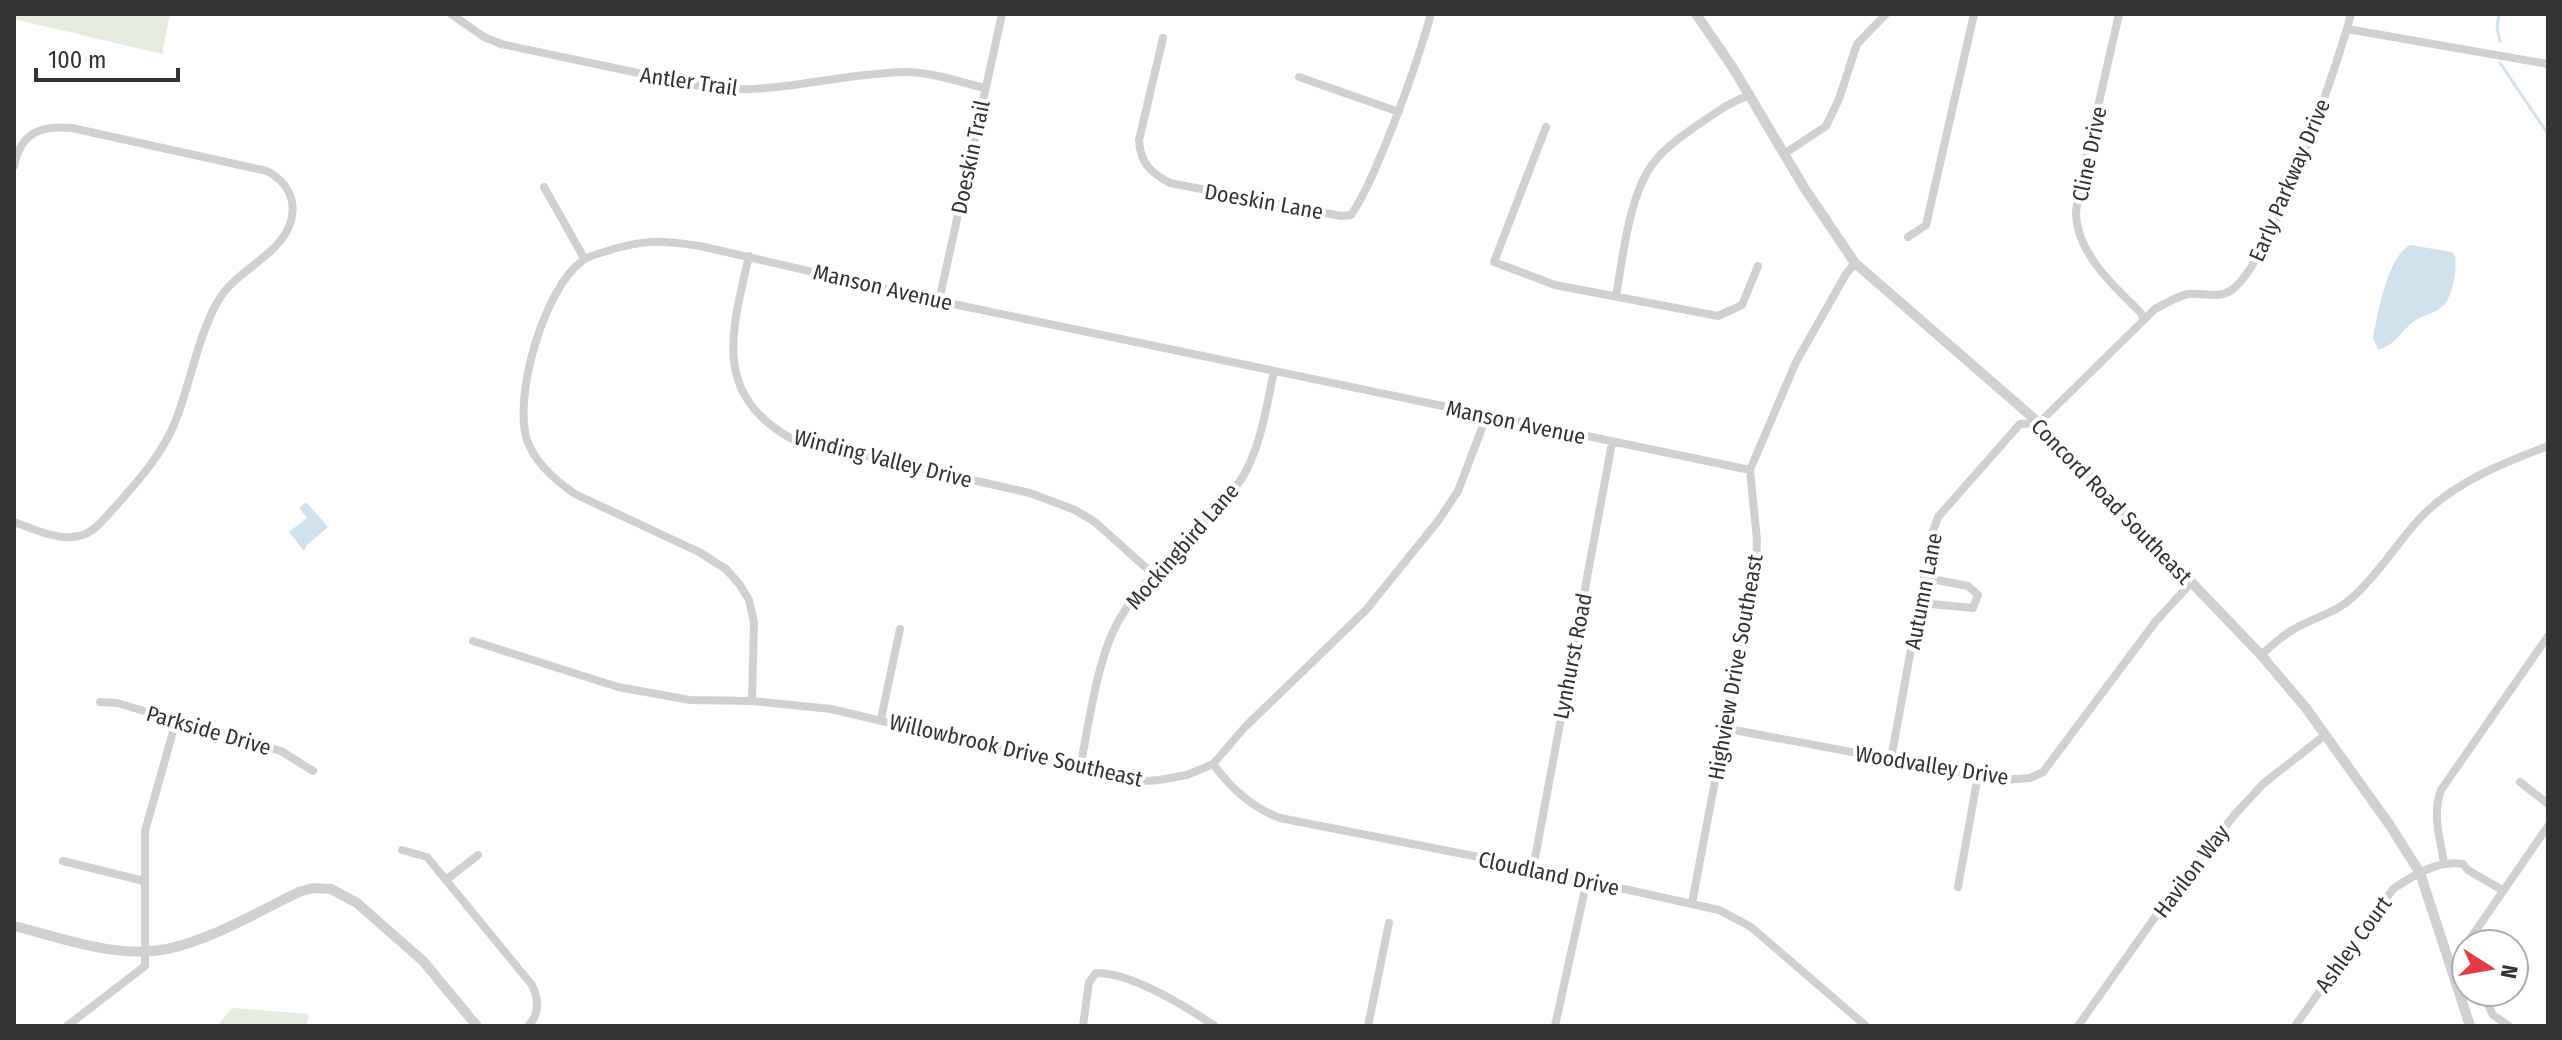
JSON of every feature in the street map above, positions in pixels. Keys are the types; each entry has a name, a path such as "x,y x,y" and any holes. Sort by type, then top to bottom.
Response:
{"street":[{"name":"Antler Trail","path":"451,14 484,37 501,44 709,88 763,89 910,72 985,88"},
{"name":"Doeskin Trail","path":"939,301 1002,14"},
{"name":"Doeskin Lane","path":"1163,38 1139,140 1140,156 1157,176 1170,183 1341,216 1351,215 1363,197 1399,112 1431,14"},
{"name":"Concord Road Southeast","path":"1696,14 1855,263 2039,423 2261,655 2325,735 2420,873 2470,1026"},
{"path":"1784,154 1826,126 1839,99 1857,44 1886,14"},
{"path":"1908,237 1926,225 1974,14"},
{"name":"Cline Drive","path":"2119,14 2076,215 2084,247 2144,320"},
{"name":"Early Parkway Drive","path":"2039,423 2155,309 2191,293 2218,295 2229,292 2253,268 2314,127 2351,14"},
{"path":"2347,29 2548,64"},
{"path":"1299,77 1399,112"},
{"path":"1616,296 1638,194 1654,162 1683,135 1734,101 1750,95"},
{"path":"14,166 25,140 38,130 52,126 72,128 267,171 279,177 293,204 292,218 283,239 236,279 220,297 208,319 175,424 138,482 94,529 82,536 68,538 14,522"},
{"path":"1546,127 1494,262 1555,285 1718,316 1742,305 1758,266"},
{"path":"544,187 584,258 558,287 539,331 522,417 528,443 548,472 565,487 699,552 733,577 749,600 754,622 752,701"},
{"name":"Manson Avenue","path":"584,258 633,242 662,240 1750,470"},
{"name":"Winding Valley Drive","path":"749,256 735,315 731,350 735,372 748,402 768,426 792,439 1030,493 1059,503 1095,522 1154,575"},
{"name":"Highview Drive Southeast","path":"1692,903 1756,564 1757,540 1750,470 1796,362 1855,263"},
{"name":"Mockingbird Lane","path":"1080,768 1096,690 1119,619 1154,575 1233,490 1245,472 1258,439 1274,371"},
{"name":"Willowbrook Drive Southeast","path":"473,641 618,687 690,700 752,701 831,709 881,719 950,739 1145,781 1187,775 1213,764 1245,727 1366,610 1438,521 1458,491 1487,415"},
{"name":"Autumn Lane","path":"1891,759 1932,534 1938,517 2020,424 2039,423"},
{"name":"Lynhurst Road","path":"1533,869 1612,443"},
{"path":"2261,655 2296,627 2336,610 2352,599 2424,514 2448,494 2473,477 2548,446"},
{"path":"1921,603 1973,608 1978,595 1968,586 1926,578"},
{"name":"Woodvalley Drive","path":"1723,728 2002,780 2030,778 2043,772 2156,621 2192,582"},
{"path":"881,719 900,629"},
{"path":"2502,890 2463,864 2444,863 2436,817 2437,803 2441,790 2548,636"},
{"name":"Parkside Drive","path":"100,702 117,703 281,751 313,771"},
{"path":"67,1026 145,966 145,831 176,721"},
{"name":"Havilon Way","path":"2078,1026 2184,876 2237,812 2263,784 2325,735"},
{"name":"Cloudland Drive","path":"1213,764 1227,783 1257,809 1280,818 1719,910 1751,927 1866,1026"},
{"path":"1958,887 1978,775"},
{"path":"2520,782 2548,804"},
{"path":"2477,928 2548,826"},
{"path":"402,850 427,857 532,985 537,1005 536,1015 528,1026"},
{"path":"446,880 478,855"},
{"path":"63,861 144,881"},
{"name":"Ashley Court","path":"2295,1026 2393,889 2444,863"},
{"path":"1555,1026 1587,880"},
{"path":"14,926 94,946 146,951 167,949 299,892 313,888 331,889 357,903 404,942 477,1026"},
{"path":"1368,1026 1389,923"},
{"path":"1083,1026 1089,982 1096,973 1113,972 1174,1000 1215,1026"},
{"path":"2490,1008 2493,1015 2509,1026"}],"shaded area":[{"path":"14,14 170,14 162,54 14,19"},
{"path":"232,1008 309,1014 306,1026 217,1026"}],"water":[{"path":"2410,245 2452,252 2455,256 2455,274 2452,288 2442,307 2416,320 2392,342 2378,349 2373,338 2385,287 2395,262"},
{"path":"306,502 328,527 304,551 289,532 307,518 299,508"}],"waterway":[{"path":"2499,14 2497,28 2500,41"},
{"path":"2500,63 2548,134"}]}
